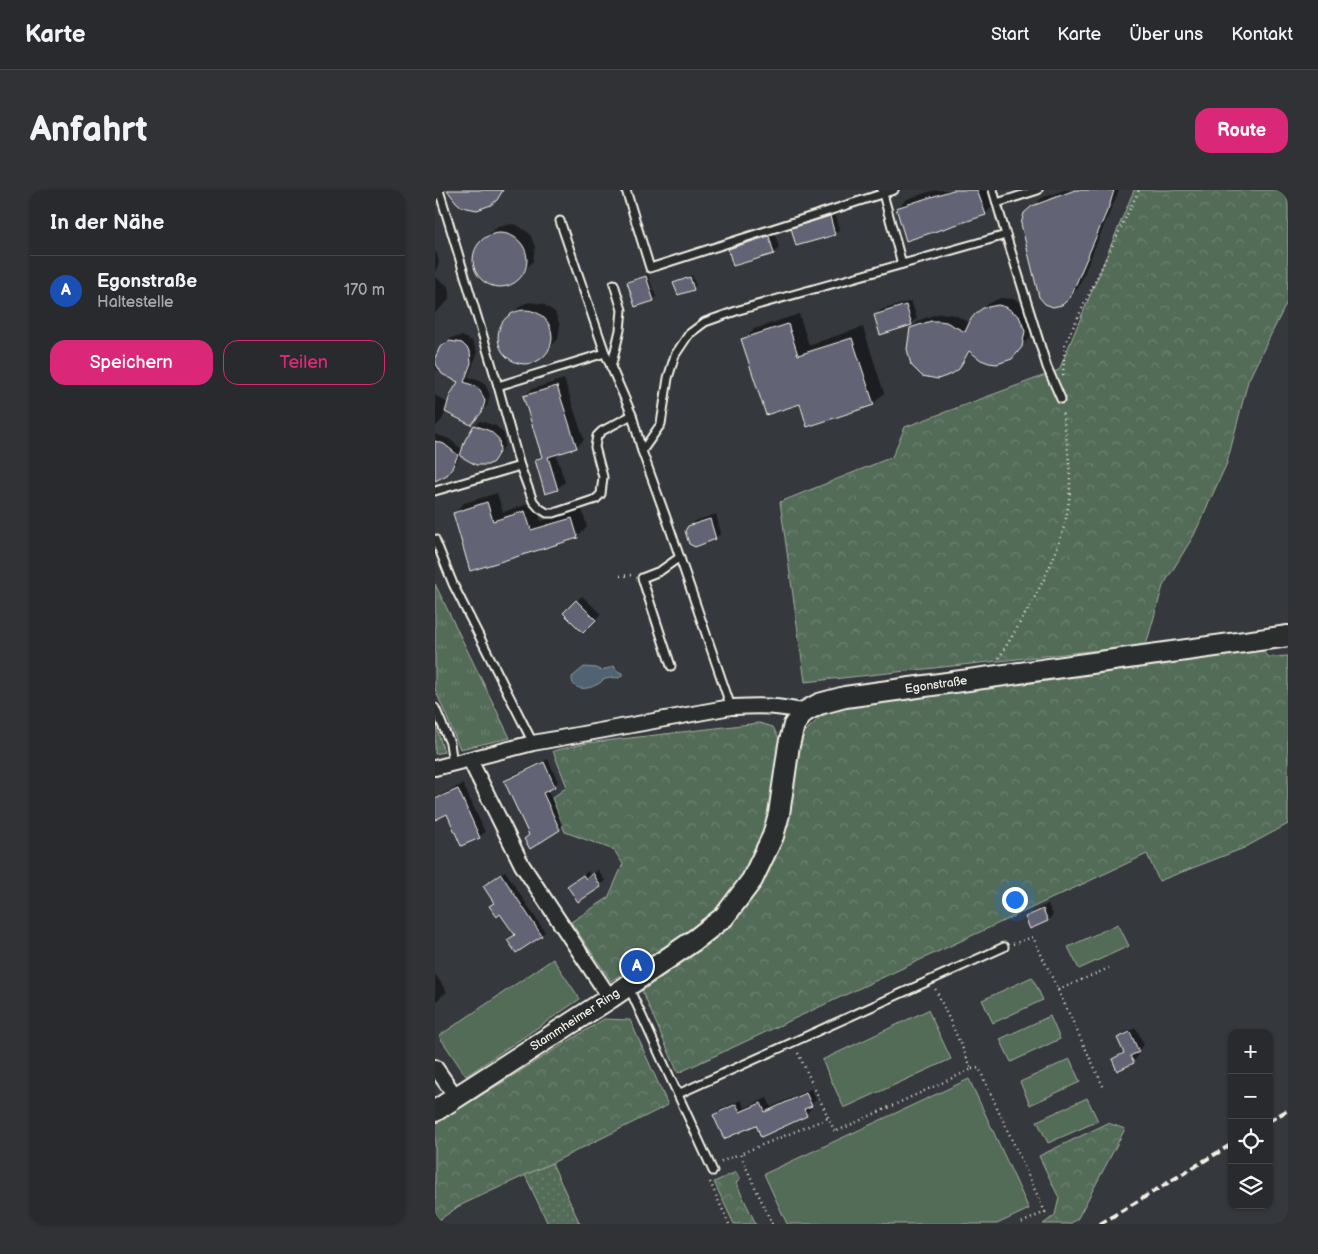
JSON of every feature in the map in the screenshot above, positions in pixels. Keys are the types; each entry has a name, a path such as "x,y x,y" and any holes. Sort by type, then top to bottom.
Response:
{"street":[{"name":"Egonstraße","path":"804,712 819,704 845,697 1288,636"},
{"path":"435,768 533,743 731,707 760,705 784,707 804,712"},
{"name":"Stammheimer Ring","path":"435,1111 628,986 696,940 724,917 752,880 773,836 779,814 794,725 804,712"},
{"path":"470,760 521,865 610,998"},
{"path":"435,1066 456,1097"}],"lane":[{"path":"439,190 520,466 533,501 539,508 547,513 596,500 601,494 603,487 603,477 595,447 597,436 602,430 631,415"},
{"path":"626,190 650,268 894,190"},
{"path":"993,190 1047,367 1061,399"},
{"path":"997,203 1038,190"},
{"path":"883,192 902,264"},
{"path":"560,221 605,353 631,415 642,452 731,707"},
{"path":"642,452 661,424 668,378 675,355 689,334 705,322 739,310 1006,235"},
{"path":"611,368 622,310 614,284"},
{"path":"498,386 605,353"},
{"path":"435,491 520,466"},
{"path":"435,539 453,584 533,743"},
{"path":"671,666 642,578 660,571 680,557"},
{"path":"435,708 450,743 453,764"},
{"path":"678,1094 1005,947"},
{"path":"628,986 712,1169"}],"path":[{"path":"995,676 997,663 1040,586 1056,552 1066,521 1070,488 1069,458 1061,399 1065,344 1139,190"},
{"path":"1005,947 1033,937 1104,1088"},
{"path":"1058,990 1109,968"},
{"path":"932,979 971,1069"},
{"path":"793,1042 835,1132 971,1069 979,1068 1045,1212 1019,1224"},
{"path":"729,1224 709,1180 712,1169 740,1154 828,1118"},
{"path":"740,1154 772,1224"}],"green space":[{"path":"1134,190 1288,190 1288,300 1248,381 1227,463 1194,535 1163,586 1146,645 805,682 780,502 892,457 905,427 1059,370"},
{"path":"435,584 510,738 460,749 435,689"},
{"path":"1259,647 1268,657 1288,656 1288,824 1244,848 1159,881 1147,854 678,1073 642,991 708,945 752,896 785,829 794,769 804,733 820,717 841,707"},
{"path":"435,723 444,752 435,754"},
{"path":"759,723 773,727 782,745 765,826 747,868 731,896 714,914 611,981 571,922 608,898 623,864 614,850 565,832 552,798 567,787 553,751 587,743"},
{"path":"1118,924 1129,946 1079,969 1068,947"},
{"path":"553,959 580,999 466,1076 439,1036"},
{"path":"1032,977 1043,1000 993,1023 982,1000"},
{"path":"928,1010 951,1059 844,1108 822,1060"},
{"path":"1050,1016 1060,1039 1011,1062 1000,1039"},
{"path":"604,1019 630,1020 668,1105 552,1163 459,1206 435,1223 435,1124"},
{"path":"1070,1059 1080,1082 1030,1105 1020,1082"},
{"path":"969,1079 1029,1209 997,1224 787,1224 764,1174"},
{"path":"1087,1098 1098,1121 1048,1143 1037,1121"},
{"path":"1108,1123 1125,1129 1078,1218 1070,1224 1043,1224 1055,1215 1059,1198 1039,1156"},
{"path":"552,1163 580,1224 548,1224 525,1175"},
{"path":"736,1172 740,1180 736,1183 756,1224 734,1224 714,1182"}],"water":[{"path":"614,666 617,671 622,673 622,676 619,678 603,680 592,687 584,688 577,687 572,682 572,677 584,667 597,668 601,671"}],"building":[{"path":"447,190 503,190 497,200 491,205 477,210 462,207"},
{"path":"953,190 977,190 986,215 906,241 896,208"},
{"path":"1075,190 1114,190 1110,204 1070,298 1062,305 1053,307 1045,304 1039,297 1021,224 1024,213 1032,206"},
{"path":"830,216 835,235 796,246 791,228"},
{"path":"495,233 505,233 515,237 523,245 527,260 523,275 515,283 505,287 495,287 485,283 477,275 473,265 473,255 477,245 485,237"},
{"path":"769,236 774,254 733,266 728,249"},
{"path":"646,276 654,301 635,307 627,282"},
{"path":"690,277 694,290 678,295 673,283"},
{"path":"906,305 912,325 880,335 874,315"},
{"path":"998,305 1006,307 1019,316 1025,331 1022,347 1012,359 997,364 989,363 981,360 969,351 959,369 952,374 938,379 922,376 911,365 907,349 910,328 931,321 939,321 946,322 965,332 976,313 983,308"},
{"path":"520,310 530,310 540,314 548,322 552,337 548,352 540,360 530,364 520,364 510,360 502,352 498,342 498,332 502,322 510,314"},
{"path":"788,324 798,355 852,338 874,405 807,427 800,404 766,415 741,339"},
{"path":"450,341 462,343 470,351 471,363 464,382 480,390 485,401 482,412 471,425 445,412 450,395 458,382 442,374 435,358 440,347"},
{"path":"557,386 577,448 548,457 558,490 545,494 535,460 542,457 523,396"},
{"path":"474,425 490,431 499,439 500,451 493,462 488,465 476,465 460,456 465,440"},
{"path":"435,441 444,444 458,455 447,475 435,481"},
{"path":"487,502 493,521 525,511 531,530 572,518 578,538 470,571 453,513"},
{"path":"710,519 716,539 695,547 689,544 685,531 688,526"},
{"path":"576,600 596,620 583,633 563,613"},
{"path":"544,762 555,787 543,793 560,830 530,849 524,839 529,835 504,781"},
{"path":"458,789 480,838 461,846 447,814 435,820 435,799"},
{"path":"593,873 601,887 578,902 567,886 583,875 586,879"},
{"path":"501,874 542,936 516,953 507,940 515,935 500,914 497,917 489,906 494,903 483,886"},
{"path":"1043,909 1048,921 1030,929 1025,917"},
{"path":"1130,1032 1139,1052 1130,1056 1134,1063 1117,1071 1112,1059 1124,1053 1117,1038"},
{"path":"806,1093 812,1106 804,1109 807,1116 761,1137 756,1125 724,1139 713,1115 736,1104 740,1112 761,1103 765,1112"}],"railway":[{"path":"1272,1119 1288,1110"},
{"path":"1100,1224 1228,1146"}],"place":[{"name":"Egonstraße","path":"637,966"}]}
